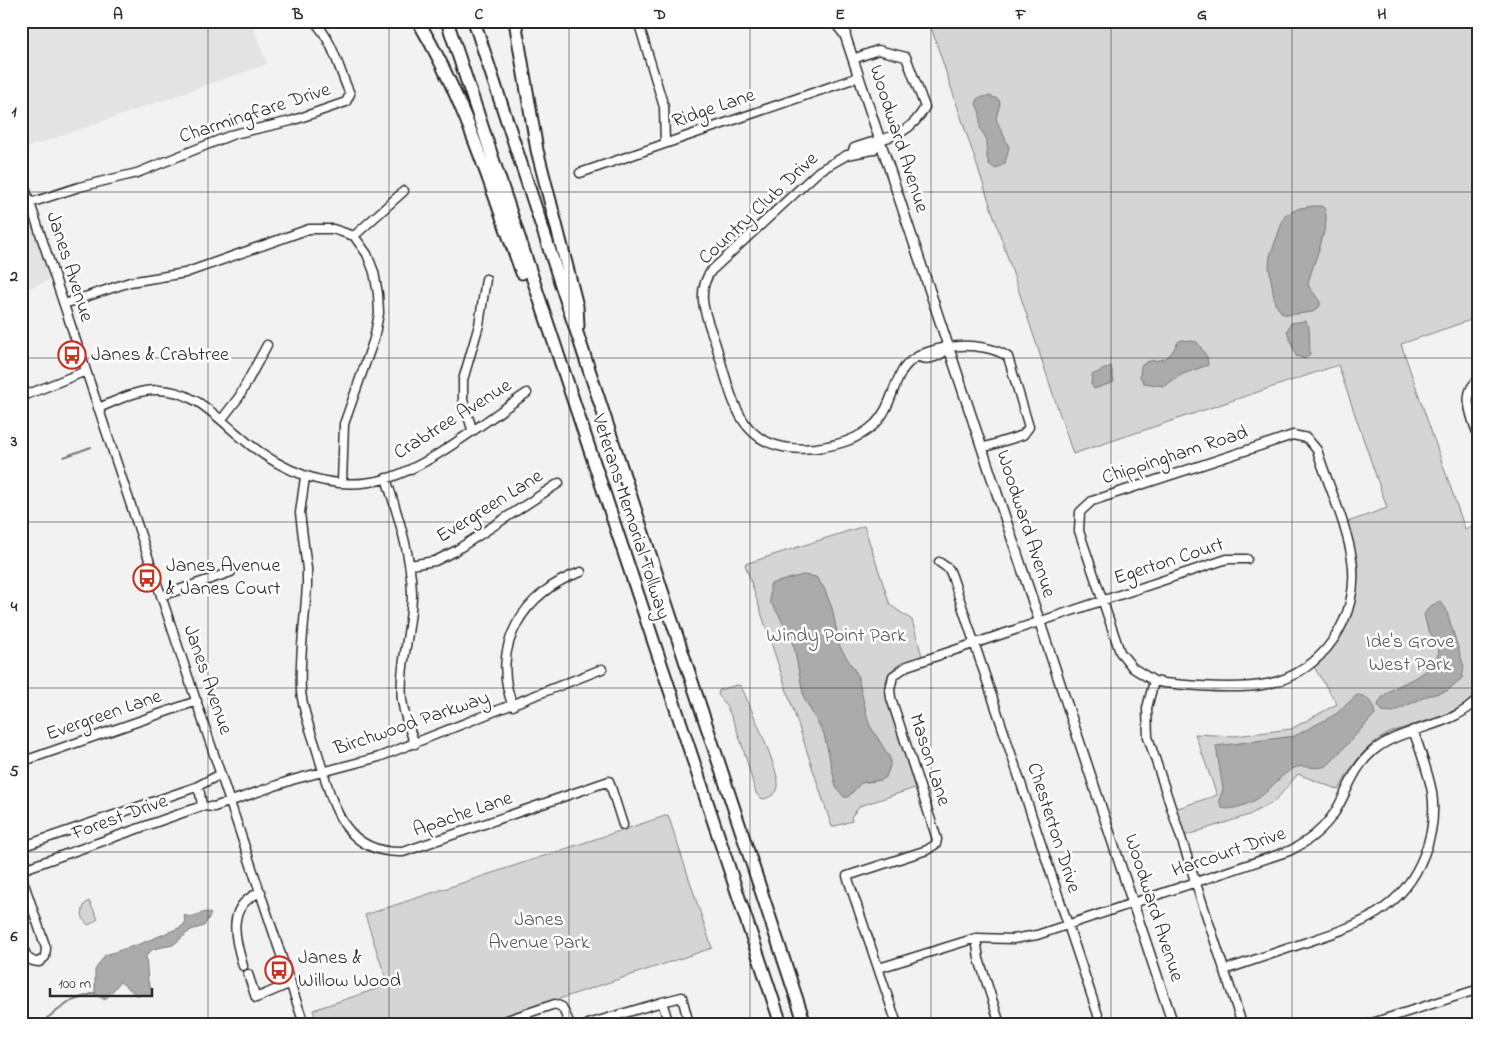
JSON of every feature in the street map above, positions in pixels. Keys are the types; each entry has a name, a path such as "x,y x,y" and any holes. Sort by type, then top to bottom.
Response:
{"highway":[{"path":"418,21 442,65 522,274 544,317"},
{"name":"Veterans Memorial Tollway","path":"446,21 781,1024"},
{"name":"Veterans Memorial Tollway","path":"474,21 578,341 805,1024"},
{"path":"515,21 537,150 577,306 578,341"}],"main road":[{"name":"Woodward Avenue","path":"834,21 845,35 1173,1024"},
{"name":"Woodward Avenue","path":"845,35 847,21"}],"street":[{"name":"Charmingfare Drive","path":"30,203 78,187 137,173 234,134 290,121 346,102 350,94 333,48 314,21"},
{"path":"638,21 664,107 665,143"},
{"name":"Country Club Drive","path":"853,59 878,50 906,57 925,107 920,117 899,136 854,148 852,153 820,171 711,271 702,289 704,309 742,419 761,440 779,447 798,450 840,444 868,430 876,423 889,405 905,367 919,357 924,359 941,355 949,348"},
{"name":"Ridge Lane","path":"580,173 859,77"},
{"name":"Janes Avenue","path":"21,176 304,1024"},
{"path":"354,236 404,191"},
{"path":"64,304 130,282 185,273 309,229 333,229 354,236 367,254 374,272 379,313 374,339 344,424 342,483"},
{"path":"472,429 463,400 463,380 479,325 486,279"},
{"path":"222,419 239,397 267,345"},
{"path":"949,348 971,346 1004,354 1008,357 1029,427 1023,435 982,448"},
{"path":"21,397 86,371"},
{"path":"1479,380 1470,390 1468,403 1479,438"},
{"name":"Crabtree Avenue","path":"98,408 130,395 164,390 192,398 222,419 266,458 304,477 342,483 364,483 386,478 420,465 526,393"},
{"name":"Chippingham Road","path":"1102,601 1078,525 1080,512 1092,501 1289,436 1306,438 1317,450 1352,558 1353,582 1351,599 1344,622 1336,636 1323,653 1307,667 1290,676 1266,684 1244,687 1154,681"},
{"path":"304,477 300,513 307,585 301,692 304,710 323,771"},
{"path":"386,478 410,565 411,617 402,690 404,711 415,744"},
{"name":"Evergreen Lane","path":"410,565 435,561 455,551 559,483"},
{"name":"Egerton Court","path":"890,687 893,676 903,668 1227,559 1247,559"},
{"name":"Chesterton Drive","path":"939,562 949,569 952,576 1102,1024"},
{"path":"161,596 231,572"},
{"path":"513,706 504,674 506,651 513,631 544,592 565,578 581,572"},
{"path":"1102,601 1123,658 1133,668 1154,681 1147,708 1148,737 1242,1024"},
{"name":"Birchwood Parkway","path":"230,801 323,771 379,757 513,706 602,669"},
{"name":"Mason Lane","path":"879,968 847,876 928,850 936,844 936,833 891,698 890,687"},
{"name":"Harcourt Drive","path":"879,968 976,938 1024,938 1289,852 1305,843 1324,827 1336,811 1352,775 1365,759 1390,739 1464,711 1479,698"},
{"name":"Evergreen Lane","path":"21,762 197,700"},
{"path":"1224,970 1365,922 1392,902 1410,883 1419,868 1427,847 1433,817 1429,779 1413,730"},
{"name":"Apache Lane","path":"323,771 333,806 346,827 361,842 388,852 411,850 609,781 623,825"},
{"path":"21,846 196,787 221,774"},
{"path":"196,787 202,806"},
{"name":"Forest Drive","path":"21,870 202,806 214,806 230,801"},
{"path":"21,815 25,826"},
{"path":"21,875 46,948 45,957 39,962 31,961 27,958 21,942"},
{"path":"243,966 236,938 238,911 244,900 261,892"},
{"path":"976,938 979,959 1000,1024"},
{"path":"879,968 897,1024"},
{"path":"248,974 256,998 291,984"},
{"path":"1369,1024 1479,989"},
{"path":"588,1024 682,997 689,1024"},
{"path":"662,1002 669,1024"},
{"path":"495,1024 555,1004 562,1007 570,1024"}],"shaded area":[{"path":"21,21 251,21 267,64 26,148 21,136"},
{"path":"989,96 998,99 1000,103 996,119 1009,147 1005,163 996,169 989,164 987,158 987,140 980,128 980,113 976,104 978,98"},
{"path":"21,195 52,279 21,291"},
{"path":"1322,206 1326,212 1324,231 1308,285 1320,302 1320,306 1313,312 1287,315 1282,313 1275,304 1269,267 1270,256 1285,215 1300,208"},
{"path":"1305,321 1309,326 1310,354 1305,359 1296,356 1287,331 1291,323"},
{"path":"1179,341 1197,342 1207,357 1208,365 1183,374 1164,386 1144,383 1140,377 1141,366 1145,363 1167,357"},
{"path":"1111,366 1114,382 1094,389 1091,384 1092,375"},
{"path":"803,575 816,577 824,588 832,608 840,647 857,674 869,724 890,758 890,766 886,777 882,780 861,783 848,797 844,797 836,787 824,734 804,698 794,647 779,615 770,602 770,584"},
{"path":"1440,601 1446,609 1464,667 1462,678 1447,691 1427,696 1393,712 1382,711 1378,705 1383,697 1391,690 1422,673 1437,658 1439,646 1428,630 1424,615 1429,607"},
{"path":"1357,695 1361,695 1369,701 1375,714 1329,764 1320,768 1297,767 1292,769 1250,803 1229,809 1222,808 1219,800 1223,789 1216,746 1295,736 1336,714"},
{"path":"206,912 211,914 204,926 191,930 173,945 153,949 146,956 148,981 152,991 150,995 137,995 120,982 105,1000 95,994 95,970 105,955 140,944 181,927 185,923 184,915 190,917"}],"green space":[{"name":"Ide's Grove West Park","path":"929,21 1479,21 1479,317 1401,344 1465,529 1479,524 1479,691 1461,707 1439,717 1383,736 1360,756 1339,790 1298,774 1275,801 1249,815 1184,836 1175,809 1217,795 1195,734 1235,736 1291,729 1337,704 1314,667 1330,651 1342,634 1350,618 1355,601 1355,564 1345,523 1387,508 1338,365 1073,454"},
{"name":"Windy Point Park","path":"864,526 890,605 912,620 922,656 897,666 889,675 884,688 915,788 860,806 851,817 852,821 832,827 745,564"},
{"path":"737,685 741,686 757,722 778,780 776,792 764,799 756,793 736,727 718,695 719,690"},
{"name":"Janes Avenue Park","path":"668,815 712,948 484,1024 317,1024 313,1010 388,985 365,915"},
{"path":"89,901 98,919 89,925 84,921 82,913 85,904"}],"waterway":[{"path":"64,457 91,447"},
{"path":"47,1018 71,1001 95,993"}],"place":[{"name":"Janes & Crabtree","path":"72,355"},
{"name":"Janes Avenue & Janes Court","path":"147,578"},
{"name":"Janes & Willow Wood","path":"279,970"}]}
